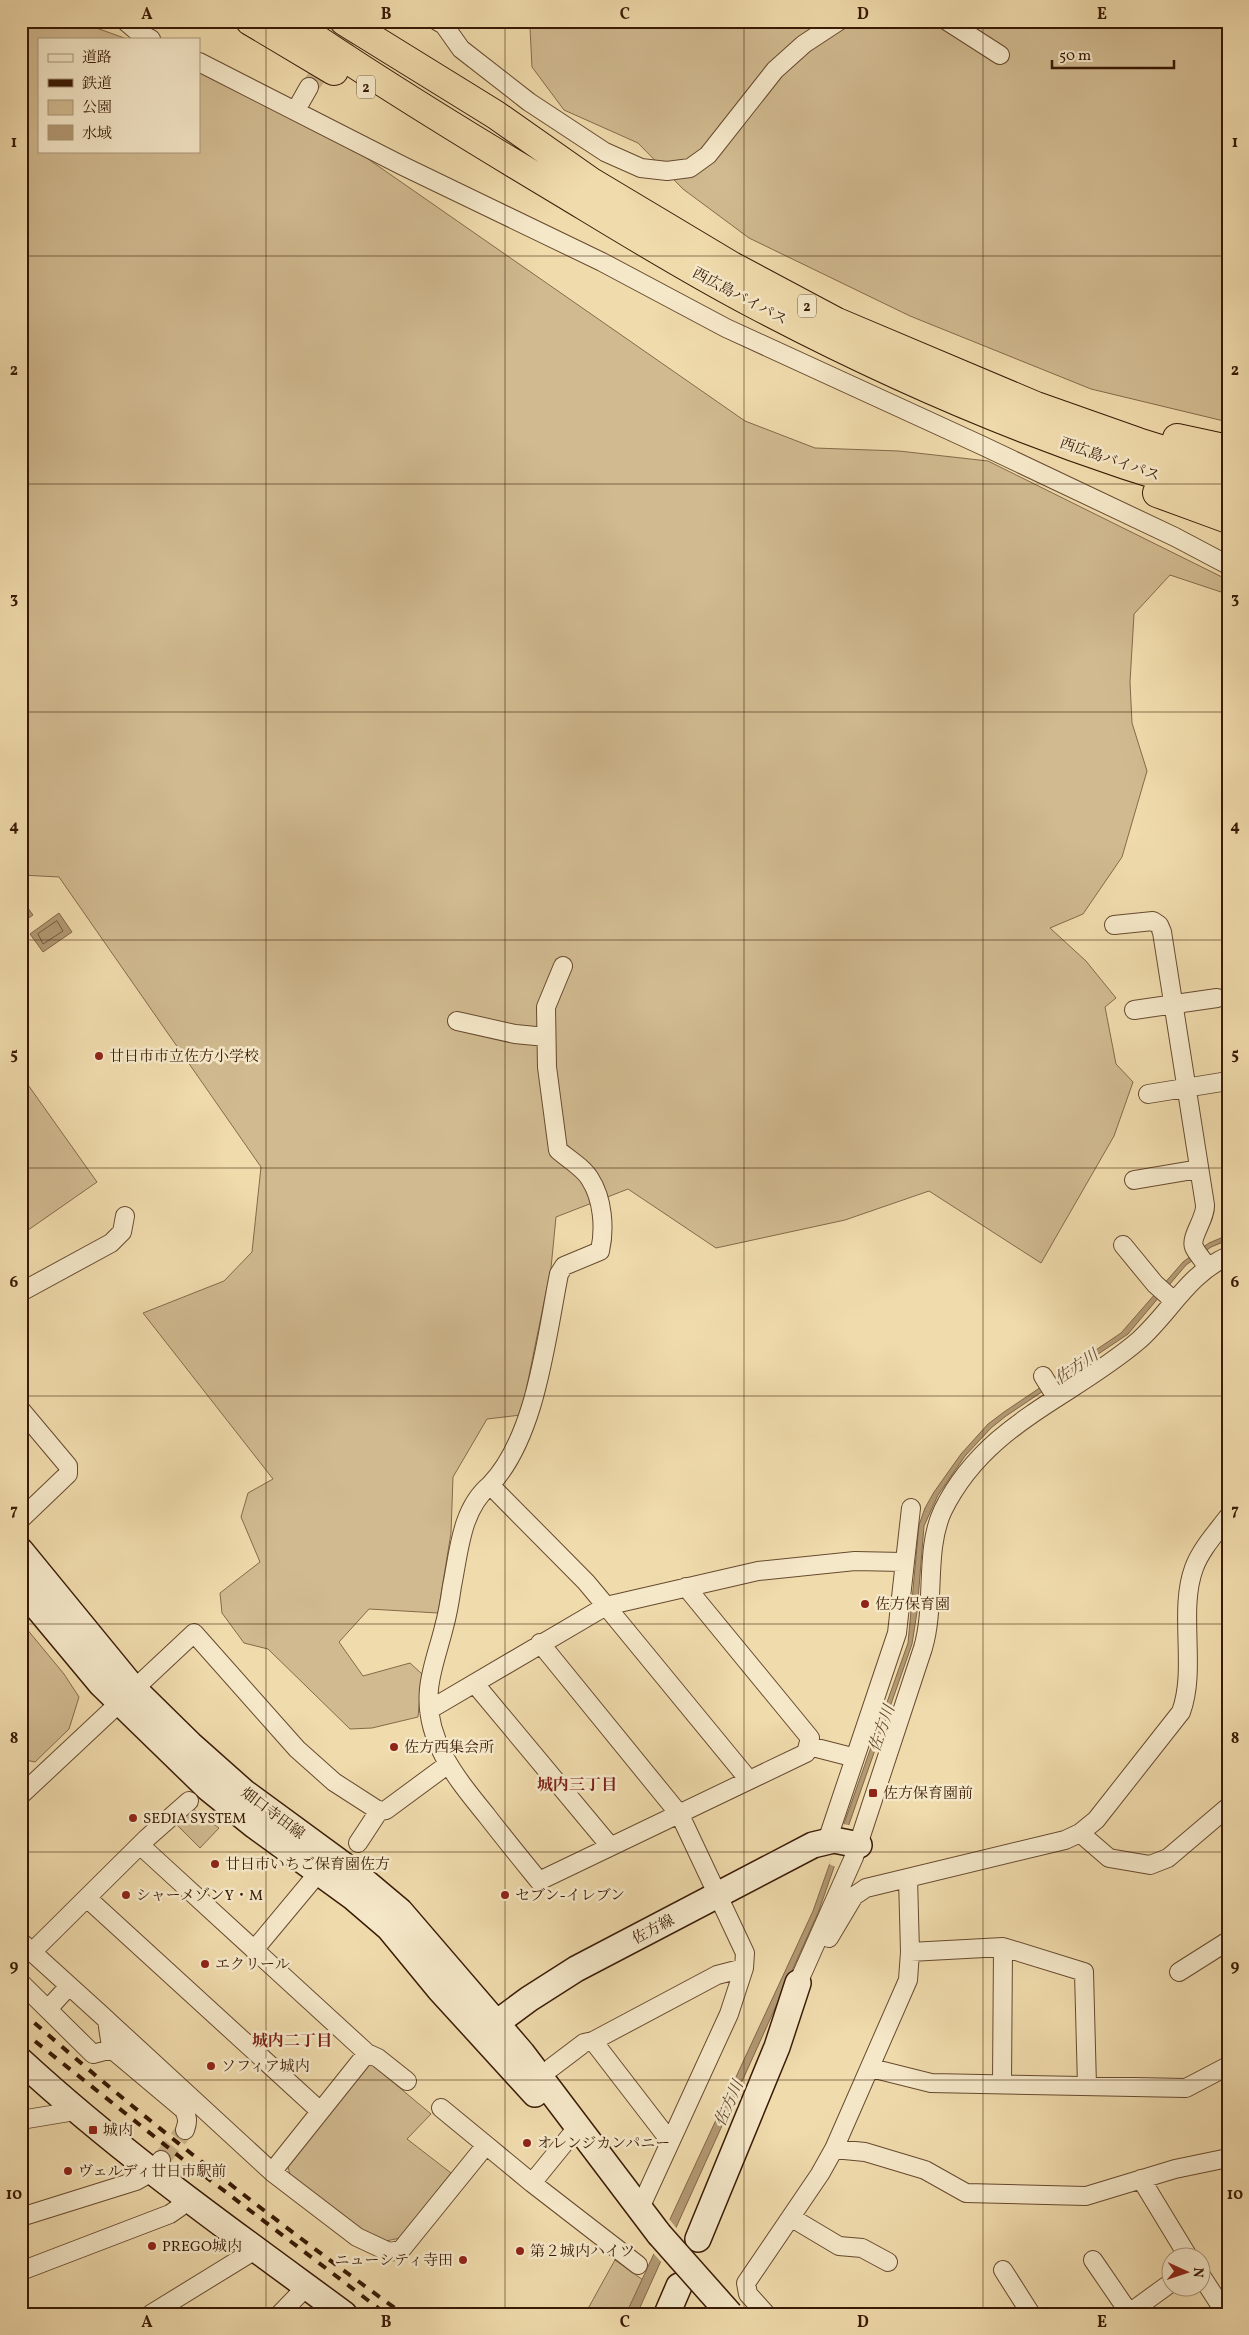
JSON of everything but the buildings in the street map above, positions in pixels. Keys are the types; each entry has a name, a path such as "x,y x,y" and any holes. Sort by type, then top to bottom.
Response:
{"highway":[{"name":"2","path":"250,21 316,62 485,146"},
{"name":"西広島バイパス","path":"290,21 400,94 702,276 847,351 983,413 1053,440 1124,465 1228,496"},
{"name":"西広島バイパス","path":"344,21 496,115 590,181 740,270 837,322 1036,406 1138,442 1228,470"},
{"name":"2","path":"365,21 496,115"},
{"name":"2","path":"847,351 930,397 1018,440 1228,519"},
{"name":"2","path":"1036,406 1098,418 1228,449"}],"street":[{"path":"124,21 149,38"},
{"path":"437,21 444,25 461,49 536,108 606,152 641,168 667,171 690,168 708,154 775,70 804,44 839,21"},
{"path":"946,21 1000,56"},
{"path":"200,62 403,166 602,262 726,328 981,445 1175,537 1228,565"},
{"path":"296,110 310,87"},
{"path":"773,2057 798,1983 897,1633 918,1586 939,1520 950,1498 980,1457 1049,1386 1135,1343 1167,1295 1193,1280 1202,1259 1194,1239 1205,1209 1174,1004 1159,925 1153,920 1146,920 1114,925"},
{"path":"563,966 546,1007 547,1067 558,1150 590,1178 600,1207 603,1237 600,1251 564,1266 559,1274 533,1397 522,1433 496,1478 490,1486 479,1494 468,1514 444,1627 430,1682 429,1710 433,1732 447,1765 539,1881 806,1753 810,1738 686,1587"},
{"path":"1134,1010 1217,998"},
{"path":"457,1021 514,1034 546,1037"},
{"path":"1148,1094 1228,1081"},
{"path":"1134,1180 1199,1169"},
{"path":"21,1292 111,1243 122,1232 125,1216"},
{"path":"1122,1252 1167,1295"},
{"path":"1202,1259 1228,1256"},
{"path":"21,1410 68,1466 68,1474 21,1519"},
{"path":"490,1486 586,1582 749,1780"},
{"path":"838,1843 926,1637 918,1586 903,1562 911,1508"},
{"path":"698,2239 773,2057 832,1931 854,1896 866,1888 1065,1840 1080,1834 1096,1820 1181,1712 1186,1691 1191,1581 1200,1556 1228,1517"},
{"path":"21,1551 126,1695 208,1788 249,1822 354,1898 389,1928 440,1990 488,2029 660,2234"},
{"path":"429,1710 475,1684 540,1643 606,1606 758,1571 855,1561 903,1562"},
{"name":"畑口寺田線","path":"21,1588 101,1684 126,1695 196,1750 237,1786 356,1874 400,1911 488,2029"},
{"path":"24,1787 194,1633 297,1749 334,1782 379,1811 386,1810 447,1765"},
{"path":"540,1643 680,1814 745,1953 744,1968 729,2014 640,2208"},
{"path":"475,1684 610,1846"},
{"path":"809,1746 848,1756"},
{"path":"189,1801 87,1898 27,1947 272,2172 357,2237 389,2252 401,2250 486,2146"},
{"path":"1080,1834 1109,1858 1150,1864 1168,1858 1228,1808"},
{"path":"358,1843 379,1811"},
{"name":"佐方線","path":"488,2029 576,1969 718,1895 838,1843"},
{"path":"141,1846 367,2053 378,2058 407,2081"},
{"path":"254,1950 319,1872"},
{"path":"766,2314 748,2294 746,2283 792,2218 834,2149 908,1980 910,1952 908,1878"},
{"path":"87,1898 320,2111"},
{"path":"1179,1972 1228,1941"},
{"path":"910,1952 1003,1947 1084,1972 1087,2086"},
{"path":"1002,2084 1003,1947"},
{"path":"551,2068 584,2042 593,2041 717,1975 744,1968"},
{"path":"21,1983 93,2054 112,2050"},
{"path":"48,2009 69,1986"},
{"path":"107,2020 112,2050 183,2109 187,2115 188,2123 184,2130"},
{"path":"488,2029 572,2135 730,2314"},
{"path":"593,2041 670,2141"},
{"path":"272,2172 367,2053"},
{"path":"21,2061 75,2111 157,2166 190,2200 255,2250 344,2314"},
{"path":"871,2068 931,2083 1186,2088 1228,2066"},
{"path":"441,2108 532,2183 638,2265"},
{"path":"21,2120 75,2111"},
{"path":"532,2183 572,2135"},
{"path":"834,2149 865,2152 925,2170 966,2193 1086,2196 1175,2168 1228,2158"},
{"path":"21,2217 136,2181 157,2166"},
{"path":"1141,2179 1183,2248"},
{"path":"21,2271 170,2214 190,2200"},
{"path":"792,2218 839,2246 862,2248 888,2262"},
{"path":"151,2314 255,2250"},
{"path":"1093,2260 1129,2313 1162,2289"},
{"path":"1003,2270 1031,2314"},
{"path":"280,2314 307,2286"},
{"path":"1212,2292 1226,2314"}],"green space":[{"path":"21,21 77,21 124,38 38,38 38,152 200,152 200,65 358,152 745,421 815,448 899,451 988,461 1228,580 1227,594 1170,575 1134,614 1130,682 1132,723 1147,771 1122,857 1083,914 1050,928 1086,961 1116,998 1105,1007 1116,1064 1133,1082 1114,1136 1041,1263 929,1191 845,1220 716,1248 628,1189 556,1217 551,1268 521,1415 487,1419 453,1477 451,1533 438,1613 369,1609 339,1642 363,1676 410,1663 422,1674 418,1717 372,1728 350,1729 268,1649 244,1643 222,1613 220,1593 260,1562 241,1517 248,1493 273,1479 143,1313 224,1281 252,1252 261,1167 59,877 21,875"},
{"path":"534,21 1228,21 1228,422 1091,389 910,316 749,238 683,189 638,143 564,110 532,67 530,28"},
{"path":"21,1075 97,1182 21,1235"},
{"path":"21,1622 64,1674 79,1697 69,1729 35,1762 21,1759"},
{"path":"189,1806 219,1828 200,1848 173,1821"},
{"path":"370,2063 431,2114 407,2139 451,2173 400,2238 386,2241 363,2230 291,2178 288,2167"},
{"path":"615,2260 643,2280 626,2314 585,2314"}],"water":[{"path":"21,899 33,915 21,923"},
{"path":"59,913 72,932 43,952 30,934"},
{"name":"佐方川","path":"1228,1235 1228,1240 1211,1247 1186,1265 1128,1334 991,1428 965,1456 938,1495 924,1526 917,1612 912,1644 818,1913 637,2314 626,2314 813,1911 908,1643 919,1525 925,1508 961,1454 988,1424 1121,1333 1183,1262 1209,1243"}],"pier":[{"path":"843,1824 853,1826 838,1868 829,1864"},
{"path":"669,2219 678,2230 663,2264 653,2253"}],"tunnel":[{"path":"309,87 361,21"},
{"path":"161,2160 185,2130"}],"railway":[{"path":"21,2011 208,2167 403,2314"},
{"path":"21,2030 185,2161 386,2314"}],"place":[{"name":"廿日市市立佐方小学校","path":"99,1056"},
{"name":"佐方保育園","path":"865,1604"},
{"name":"佐方西集会所","path":"394,1747"},
{"name":"佐方保育園前","path":"873,1793"},
{"name":"SEDIA SYSTEM","path":"133,1818"},
{"name":"廿日市いちご保育園佐方","path":"215,1864"},
{"name":"シャーメゾンY・M","path":"126,1895"},
{"name":"セブン-イレブン","path":"505,1895"},
{"name":"エクリール","path":"205,1964"},
{"name":"ソフィア城内","path":"211,2066"},
{"name":"城内","path":"93,2130"},
{"name":"オレンジカンパニー","path":"527,2143"},
{"name":"ヴェルディ廿日市駅前","path":"68,2171"},
{"name":"PREGO城内","path":"152,2246"},
{"name":"第２城内ハイツ","path":"520,2251"},
{"name":"ニューシティ寺田","path":"463,2260"}],"district":[{"name":"城内三丁目","path":"577,1784"},
{"name":"城内二丁目","path":"292,2040"}]}
